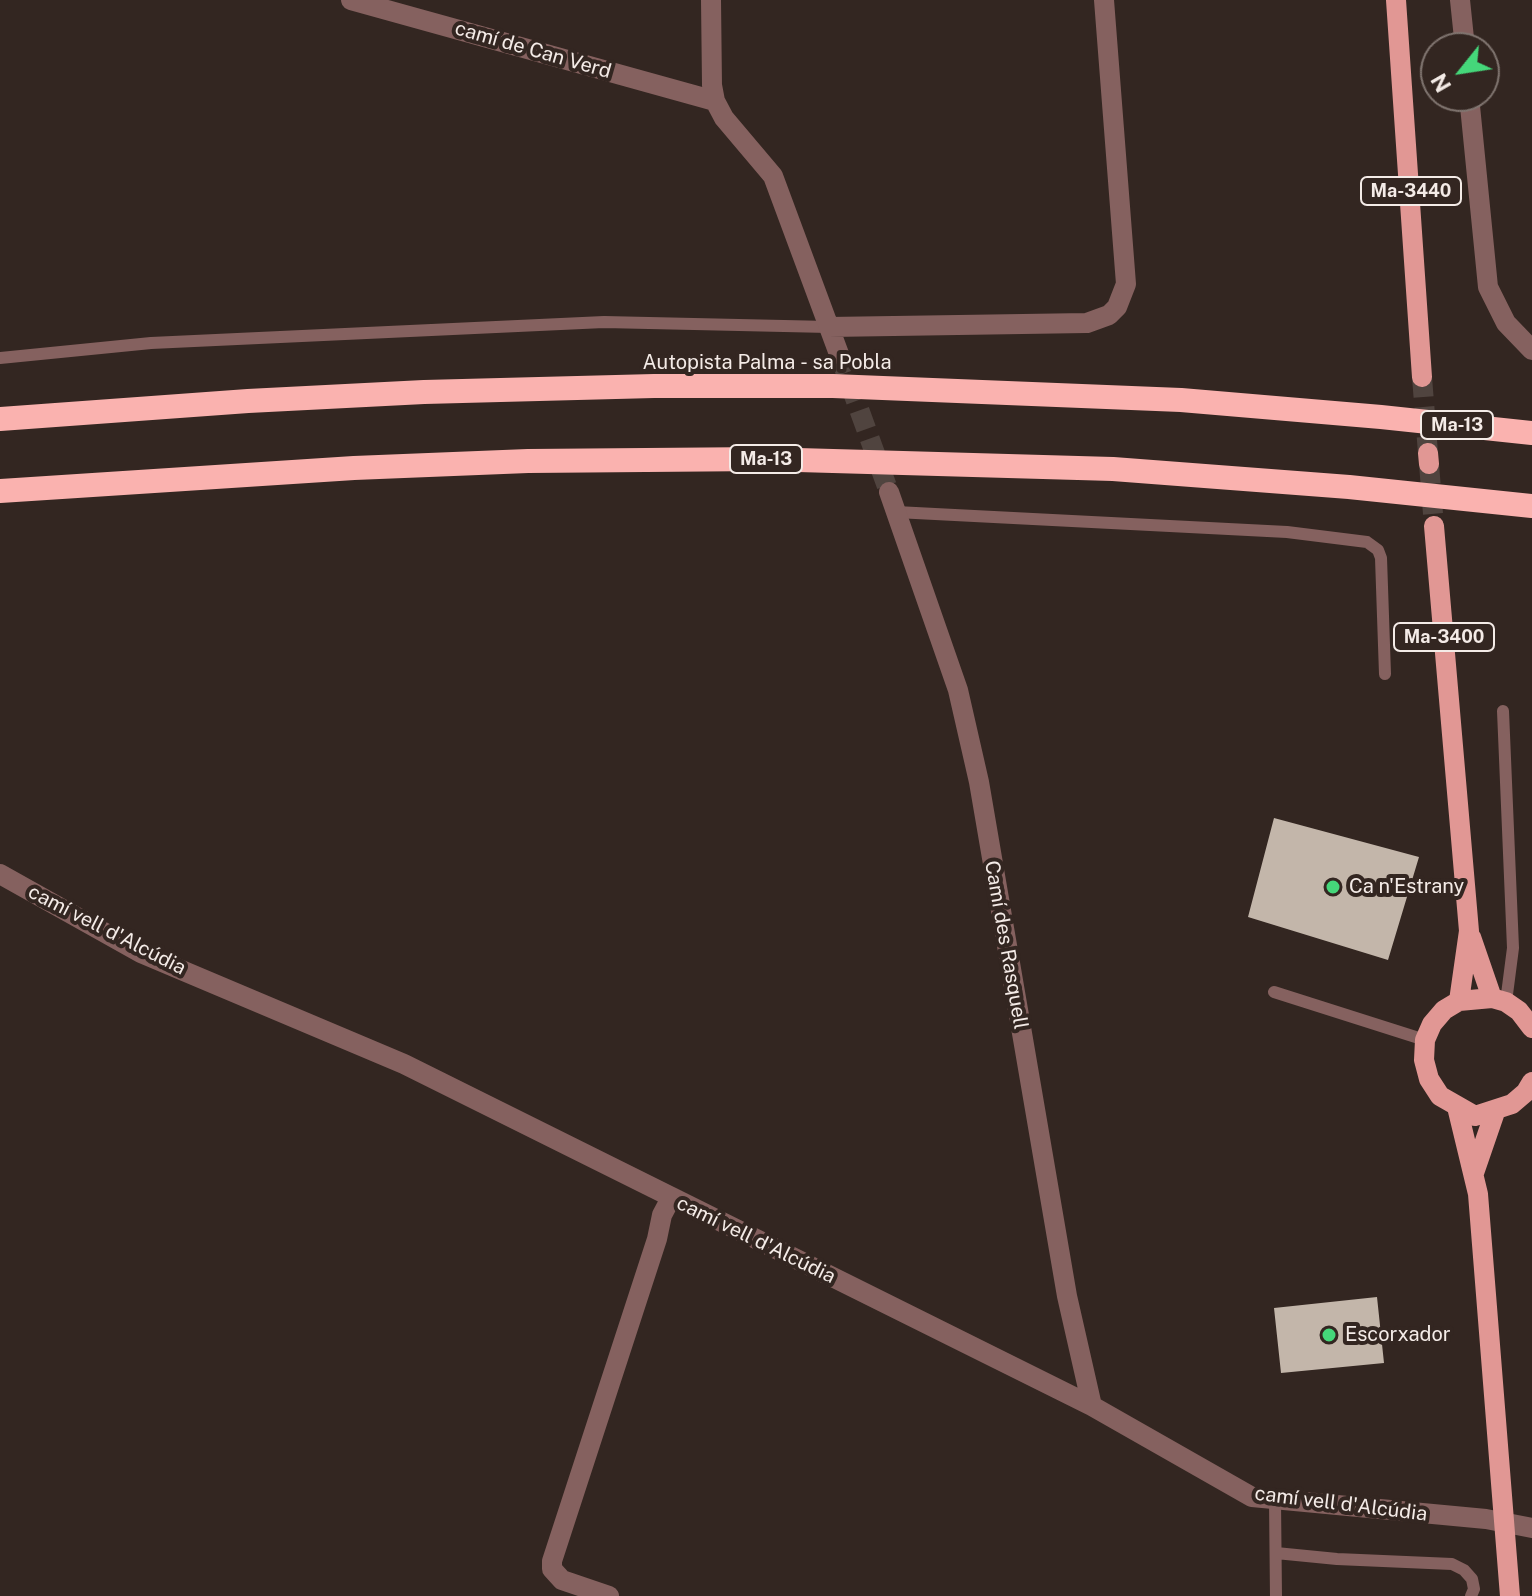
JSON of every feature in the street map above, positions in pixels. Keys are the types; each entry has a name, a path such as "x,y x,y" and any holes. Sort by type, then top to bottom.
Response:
{"highway":[{"name":"Autopista Palma - sa Pobla","path":"0,419 438,391 818,386 1181,400 1532,433"},
{"name":"Ma-13","path":"0,491 354,468 528,461 763,459 1113,469 1334,486 1532,506"}],"main road":[{"name":"Ma-3440","path":"1396,0 1422,377"},
{"name":"Ma-3400","path":"1434,526 1469,931 1459,1001"},
{"name":"Ma-3400","path":"1469,931 1499,1000"},
{"path":"1531,1024 1519,1011 1499,1000 1459,1001 1438,1017 1425,1040 1424,1060 1429,1079 1440,1096 1475,1116 1512,1104 1532,1082"},
{"path":"1457,1107 1478,1194 1510,1596"},
{"path":"1474,1173 1495,1112"}],"street":[{"name":"camí de Can Verd","path":"351,0 715,101"},
{"path":"711,0 715,101 724,118 773,176 839,354"},
{"path":"829,327 1087,323 1109,315 1117,307 1126,284 1104,0"},
{"path":"1460,0 1463,32"},
{"path":"1471,112 1488,287 1506,323 1532,350"},
{"name":"Camí des Rasquell","path":"889,492 958,690 979,782 1056,1234 1092,1406"},
{"name":"camí vell d'Alcúdia","path":"0,874 141,953 404,1064 1092,1406 1252,1497 1505,1522 1532,1528"},
{"path":"609,1596 562,1580 552,1569 552,1561 657,1239 662,1215 671,1198"}],"lane":[{"path":"0,358 151,343 604,322 829,327"},
{"path":"896,512 1287,532 1367,542 1373,544 1381,558 1385,674"},
{"path":"1499,1000 1513,948 1503,711"},
{"path":"1274,992 1425,1040"},
{"path":"1275,1501 1276,1596"},
{"path":"1276,1553 1452,1564 1472,1579 1474,1589 1471,1596"}],"building":[{"name":"Ca n'Estrany","path":"1274,818 1419,857 1388,960 1248,917"},
{"name":"Escorxador","path":"1377,1297 1384,1363 1281,1373 1274,1308"}],"tunnel":[{"path":"839,354 889,492"},
{"path":"1422,377 1428,453"},
{"path":"1429,464 1434,526"}],"place":[{"name":"Ca n'Estrany","path":"1333,887"},
{"name":"Escorxador","path":"1329,1335"}]}
